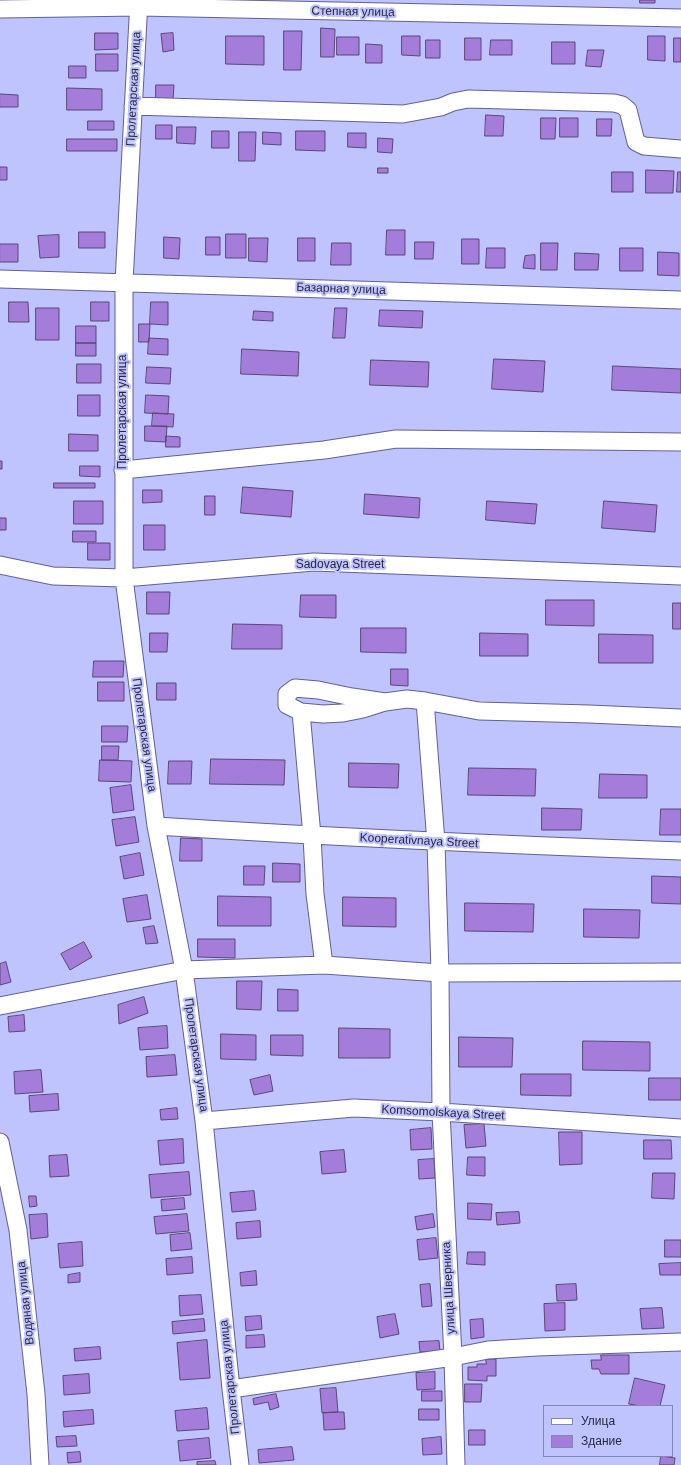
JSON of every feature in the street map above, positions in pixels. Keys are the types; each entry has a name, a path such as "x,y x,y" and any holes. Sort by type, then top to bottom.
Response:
{"street":[{"name":"Степная улица","path":"0,9 139,4 681,18"},
{"name":"Пролетарская улица","path":"139,4 124,282 124,578 156,826 184,970 204,1121 240,1465"},
{"path":"133,106 403,114 416,113 468,99 614,103 622,105 628,110 636,142 644,146 681,149"},
{"name":"Базарная улица","path":"0,279 681,300"},
{"path":"123,470 324,450 396,440 681,442"},
{"name":"Sadovaya Street","path":"0,565 53,576 124,578 314,562 681,576"},
{"path":"385,702 343,713 323,714 301,712 287,705 287,694 295,688 318,690 352,698 385,702 407,700 424,701 479,711 681,718"},
{"name":"улица Шверника","path":"424,701 436,842 440,972 441,1112 453,1358 456,1465"},
{"path":"301,712 312,836 315,894 324,965"},
{"name":"Kooperativnaya Street","path":"156,826 436,842 681,851"},
{"path":"0,1006 184,970 324,965 440,972 681,972"},
{"name":"Komsomolskaya Street","path":"204,1121 354,1108 441,1112 681,1128"},
{"name":"Водяная улица","path":"0,1142 18,1230 36,1394 40,1465"},
{"path":"231,1389 453,1358 488,1350 681,1342"}],"building":[{"path":"640,0 655,0 655,3 640,3"},
{"path":"321,28 335,29 334,57 321,57"},
{"path":"284,31 302,31 301,70 284,70"},
{"path":"95,33 118,33 118,49 95,50"},
{"path":"173,33 174,50 163,52 161,34"},
{"path":"226,36 264,36 264,65 226,64"},
{"path":"402,36 420,36 420,56 402,55"},
{"path":"648,36 665,36 665,61 648,60"},
{"path":"337,37 359,37 359,55 337,55"},
{"path":"465,38 481,38 481,60 465,60"},
{"path":"674,38 681,38 681,62 674,62"},
{"path":"426,40 440,40 440,58 426,58"},
{"path":"491,40 512,40 512,55 490,55"},
{"path":"552,42 575,42 575,64 552,64"},
{"path":"366,44 382,45 382,63 366,63"},
{"path":"588,50 604,50 601,67 586,66"},
{"path":"96,54 118,54 118,71 96,71"},
{"path":"69,66 86,66 86,78 69,78"},
{"path":"156,85 174,85 173,100 156,99"},
{"path":"67,88 102,89 102,110 67,110"},
{"path":"0,94 18,95 18,107 0,107"},
{"path":"486,115 504,116 503,136 485,136"},
{"path":"541,118 556,118 555,139 541,139"},
{"path":"560,118 578,118 578,137 560,137"},
{"path":"597,119 612,119 611,136 597,136"},
{"path":"88,121 114,121 114,130 88,130"},
{"path":"156,125 172,125 172,139 156,139"},
{"path":"177,127 196,127 195,144 177,143"},
{"path":"212,131 229,131 229,148 212,148"},
{"path":"296,131 325,131 325,151 296,150"},
{"path":"239,132 256,132 255,161 239,161"},
{"path":"263,132 281,133 281,145 263,144"},
{"path":"348,133 366,133 366,148 348,147"},
{"path":"378,138 393,139 392,153 378,152"},
{"path":"67,139 117,139 117,151 67,151"},
{"path":"0,167 7,167 7,180 0,180"},
{"path":"378,168 388,168 388,173 378,173"},
{"path":"646,170 674,171 673,193 646,193"},
{"path":"612,172 633,172 633,192 612,192"},
{"path":"678,172 681,172 681,192 677,192"},
{"path":"387,230 405,230 405,255 386,255"},
{"path":"79,232 105,232 105,248 79,248"},
{"path":"226,234 246,234 246,258 226,258"},
{"path":"59,235 59,257 40,258 38,236"},
{"path":"164,237 180,238 179,259 164,258"},
{"path":"206,237 220,237 220,255 206,255"},
{"path":"249,238 268,238 267,262 249,261"},
{"path":"298,238 315,238 315,261 298,261"},
{"path":"462,239 479,239 479,264 462,264"},
{"path":"415,242 434,242 433,259 415,259"},
{"path":"332,243 351,243 351,265 331,265"},
{"path":"541,243 558,243 557,270 541,270"},
{"path":"0,244 18,244 18,262 0,262"},
{"path":"487,248 505,248 505,268 486,268"},
{"path":"620,248 643,248 643,271 620,271"},
{"path":"658,252 679,253 679,276 658,275"},
{"path":"575,253 599,254 598,270 575,270"},
{"path":"535,255 535,269 523,268 525,256"},
{"path":"9,302 28,302 29,322 9,322"},
{"path":"91,302 109,302 109,321 91,321"},
{"path":"151,302 168,302 168,325 150,324"},
{"path":"36,308 59,308 59,340 36,340"},
{"path":"335,308 347,308 345,338 333,338"},
{"path":"380,310 423,311 422,328 379,326"},
{"path":"254,311 273,312 273,321 253,320"},
{"path":"139,324 150,324 149,342 139,342"},
{"path":"76,326 96,326 96,343 76,343"},
{"path":"149,338 168,339 168,355 148,354"},
{"path":"76,343 96,343 96,356 76,356"},
{"path":"242,349 299,352 298,376 241,374"},
{"path":"494,359 545,361 543,392 492,389"},
{"path":"371,360 429,362 428,387 370,385"},
{"path":"77,364 101,364 101,383 77,383"},
{"path":"613,366 681,369 681,393 612,390"},
{"path":"147,367 171,368 170,384 146,383"},
{"path":"78,395 100,395 100,416 78,416"},
{"path":"146,395 169,396 168,414 145,413"},
{"path":"153,413 174,414 173,427 152,426"},
{"path":"145,426 167,426 166,442 145,441"},
{"path":"69,434 98,435 98,451 69,451"},
{"path":"166,436 180,437 180,447 166,447"},
{"path":"0,461 2,461 2,469 0,469"},
{"path":"80,466 100,466 100,477 80,476"},
{"path":"54,483 95,483 95,488 54,488"},
{"path":"243,487 293,491 291,517 241,513"},
{"path":"143,490 162,490 162,502 143,503"},
{"path":"365,494 420,498 419,518 364,514"},
{"path":"205,496 215,496 215,515 205,515"},
{"path":"74,501 103,501 103,524 74,524"},
{"path":"487,501 537,504 535,524 486,520"},
{"path":"604,501 657,505 655,532 602,528"},
{"path":"0,518 6,518 6,530 0,530"},
{"path":"144,525 165,525 165,550 144,550"},
{"path":"73,531 96,531 96,542 73,542"},
{"path":"88,543 110,543 110,560 88,560"},
{"path":"147,592 170,592 169,614 147,614"},
{"path":"301,595 336,595 336,618 300,617"},
{"path":"546,600 594,600 594,626 546,625"},
{"path":"673,603 681,603 681,629 673,629"},
{"path":"233,624 282,625 282,649 232,649"},
{"path":"361,628 406,628 406,653 361,652"},
{"path":"150,633 168,633 167,652 150,652"},
{"path":"480,633 528,634 528,656 480,656"},
{"path":"599,634 653,635 653,663 599,663"},
{"path":"94,661 124,661 123,677 93,677"},
{"path":"391,669 408,669 408,686 391,685"},
{"path":"98,682 124,682 124,701 98,701"},
{"path":"157,683 176,683 176,700 157,700"},
{"path":"102,726 128,726 127,742 102,742"},
{"path":"102,746 119,746 118,760 102,760"},
{"path":"211,759 285,760 284,785 210,784"},
{"path":"100,760 132,761 131,782 99,781"},
{"path":"169,761 192,761 191,784 168,784"},
{"path":"349,763 399,764 398,788 349,787"},
{"path":"469,768 536,769 535,796 468,795"},
{"path":"600,774 647,775 647,798 599,798"},
{"path":"131,785 134,810 113,813 110,788"},
{"path":"542,808 582,809 581,830 542,830"},
{"path":"661,809 681,809 681,835 660,835"},
{"path":"135,817 139,842 116,846 112,820"},
{"path":"181,838 202,839 202,861 180,861"},
{"path":"140,853 144,875 124,879 120,857"},
{"path":"273,863 300,864 300,882 273,882"},
{"path":"244,866 265,866 264,885 244,885"},
{"path":"652,876 681,877 681,904 652,903"},
{"path":"147,895 151,919 127,922 123,899"},
{"path":"218,896 271,897 271,926 218,926"},
{"path":"343,897 396,898 396,927 343,926"},
{"path":"465,903 534,904 533,932 465,931"},
{"path":"584,909 640,910 639,938 584,937"},
{"path":"154,926 158,943 146,944 143,928"},
{"path":"198,939 235,939 235,958 198,957"},
{"path":"84,942 92,957 70,970 61,954"},
{"path":"6,962 11,982 0,985 0,964"},
{"path":"237,981 262,981 261,1010 237,1009"},
{"path":"278,989 298,990 298,1011 278,1011"},
{"path":"144,997 148,1013 119,1024 118,1005"},
{"path":"24,1015 25,1031 9,1032 8,1017"},
{"path":"167,1026 168,1048 140,1050 138,1028"},
{"path":"339,1028 390,1029 390,1058 339,1058"},
{"path":"221,1034 256,1035 256,1060 221,1059"},
{"path":"271,1035 303,1035 303,1056 271,1055"},
{"path":"459,1037 513,1038 512,1067 459,1067"},
{"path":"583,1041 650,1042 650,1071 583,1070"},
{"path":"175,1055 177,1075 147,1077 146,1057"},
{"path":"41,1070 43,1092 15,1094 14,1072"},
{"path":"521,1074 571,1074 571,1096 521,1095"},
{"path":"270,1075 273,1091 254,1095 250,1080"},
{"path":"649,1078 681,1078 681,1100 649,1100"},
{"path":"58,1094 59,1110 30,1112 29,1096"},
{"path":"177,1108 178,1119 161,1120 160,1110"},
{"path":"484,1124 486,1146 466,1148 464,1125"},
{"path":"431,1128 432,1149 411,1150 410,1130"},
{"path":"559,1132 582,1132 582,1164 560,1165"},
{"path":"183,1139 184,1163 160,1165 158,1141"},
{"path":"644,1140 671,1140 672,1159 644,1159"},
{"path":"344,1150 346,1172 322,1174 320,1152"},
{"path":"67,1155 69,1176 50,1177 49,1156"},
{"path":"468,1157 485,1157 485,1176 467,1175"},
{"path":"434,1159 435,1178 419,1179 418,1160"},
{"path":"189,1172 191,1195 151,1198 149,1175"},
{"path":"653,1173 675,1173 674,1199 652,1198"},
{"path":"254,1191 256,1210 232,1212 230,1193"},
{"path":"29,1196 36,1196 37,1206 30,1207"},
{"path":"184,1198 185,1209 162,1211 161,1200"},
{"path":"468,1203 492,1204 491,1220 468,1219"},
{"path":"519,1212 520,1223 497,1225 496,1213"},
{"path":"47,1214 48,1237 31,1239 29,1215"},
{"path":"187,1214 189,1231 156,1234 154,1217"},
{"path":"433,1214 435,1227 417,1230 415,1217"},
{"path":"260,1221 261,1237 237,1239 236,1223"},
{"path":"190,1233 192,1249 171,1251 170,1235"},
{"path":"436,1238 438,1258 419,1260 417,1240"},
{"path":"665,1240 681,1240 681,1257 665,1257"},
{"path":"82,1242 83,1266 60,1268 58,1244"},
{"path":"468,1252 485,1252 485,1265 467,1264"},
{"path":"192,1257 193,1273 167,1275 166,1259"},
{"path":"681,1263 681,1275 660,1275 659,1264"},
{"path":"256,1271 257,1285 241,1286 240,1273"},
{"path":"80,1273 80,1282 68,1283 68,1275"},
{"path":"430,1284 432,1306 422,1307 420,1285"},
{"path":"576,1284 577,1300 557,1301 556,1285"},
{"path":"201,1295 203,1314 180,1316 179,1296"},
{"path":"565,1303 565,1330 545,1331 544,1304"},
{"path":"662,1308 664,1328 642,1329 640,1309"},
{"path":"395,1314 399,1334 380,1338 377,1317"},
{"path":"261,1316 262,1329 246,1331 245,1317"},
{"path":"204,1319 205,1331 173,1334 172,1322"},
{"path":"483,1319 484,1337 471,1339 470,1320"},
{"path":"264,1335 265,1347 246,1348 246,1336"},
{"path":"207,1340 210,1378 180,1380 177,1343"},
{"path":"439,1341 440,1351 420,1352 419,1342"},
{"path":"100,1347 101,1359 75,1361 74,1349"},
{"path":"601,1355 629,1355 629,1374 601,1374 599,1369 592,1369 591,1360 601,1360"},
{"path":"486,1359 496,1359 496,1376 487,1376 487,1381 468,1380 468,1367 477,1367 477,1364 486,1364"},
{"path":"435,1372 435,1389 417,1390 416,1373"},
{"path":"89,1374 90,1393 64,1395 63,1376"},
{"path":"635,1378 665,1385 660,1405 629,1404"},
{"path":"465,1384 482,1384 481,1402 465,1402"},
{"path":"336,1388 338,1412 322,1413 320,1389"},
{"path":"422,1391 442,1391 442,1401 422,1401"},
{"path":"276,1394 279,1407 270,1410 268,1402 254,1405 253,1399"},
{"path":"207,1408 209,1429 177,1431 175,1411"},
{"path":"419,1409 439,1409 439,1420 419,1420"},
{"path":"93,1410 94,1424 64,1427 63,1412"},
{"path":"344,1412 345,1429 324,1430 323,1413"},
{"path":"469,1430 485,1430 485,1445 469,1445"},
{"path":"76,1436 77,1446 57,1447 56,1437"},
{"path":"441,1437 442,1454 423,1455 422,1439"},
{"path":"209,1438 211,1458 180,1461 178,1441"},
{"path":"292,1447 294,1460 259,1463 258,1450"},
{"path":"80,1452 81,1462 68,1463 67,1453"},
{"path":"661,1457 675,1458 674,1465 660,1465"},
{"path":"215,1461 216,1465 197,1465 197,1462"}]}
